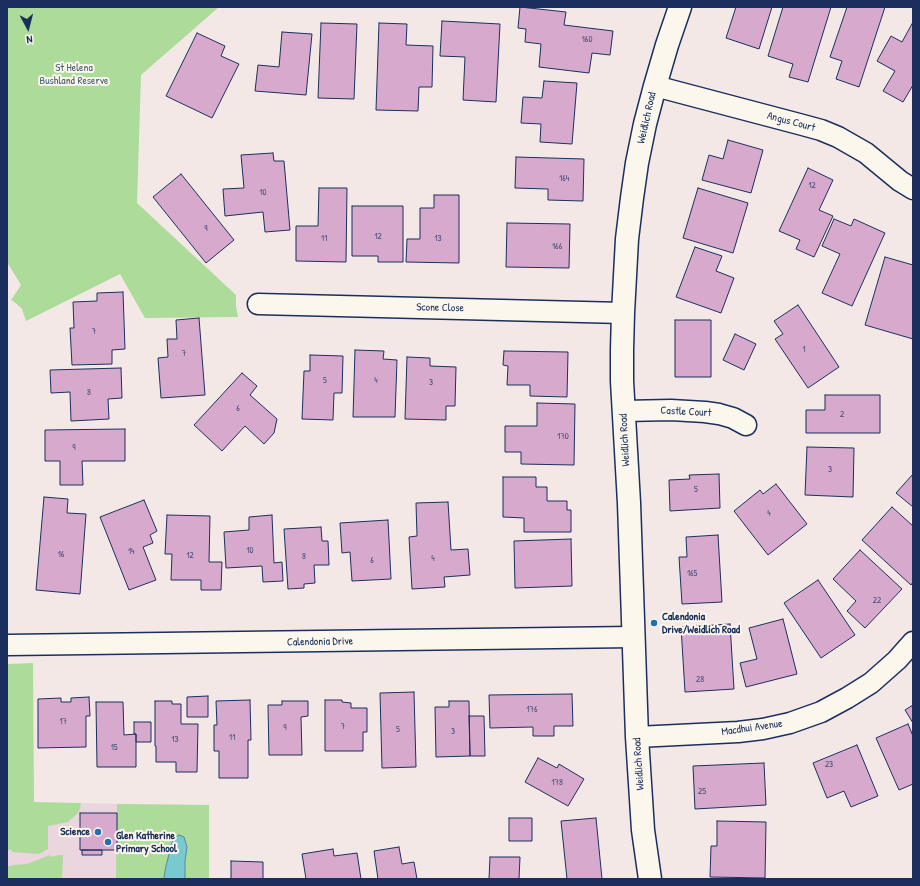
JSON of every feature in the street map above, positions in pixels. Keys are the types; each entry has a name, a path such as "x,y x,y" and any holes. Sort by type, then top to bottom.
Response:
{"street":[{"name":"Weidlich Road","path":"650,879 643,830 637,737 629,503 624,411 622,350 623,313 632,198 655,86 678,8"},
{"name":"Angus Court","path":"655,86 821,130 854,145 913,190"},
{"name":"Scone Close","path":"258,304 623,313"},
{"name":"Castle Court","path":"624,411 670,410 705,412 733,418 746,425"},
{"name":"Calendonia Drive","path":"7,645 633,637"},
{"name":"Macdhui Avenue","path":"637,737 738,732 763,729 790,723 821,712 871,683 897,660 913,642"}],"shaded area":[{"name":"Glen Katherine Primary School","path":"7,803 209,805 209,879 7,879"}],"green space":[{"name":"St Helena Bushland Reserve","path":"7,7 219,7 141,75 137,203 236,295 238,317 145,318 120,274 26,321 22,309 11,300 21,285 7,262"},
{"path":"33,663 34,802 81,803 77,814 68,822 48,826 48,849 39,854 12,852 11,849 7,851 7,664"},
{"path":"117,804 209,805 209,879 116,879"},
{"path":"50,855 51,857 63,855 62,879 7,879 7,866 27,864"}],"water":[{"path":"179,835 184,837 187,847 185,877 184,879 165,879 164,877 171,845 173,840"}],"building":[{"path":"520,7 566,12 564,25 613,31 610,55 592,53 589,73 539,67 541,44 525,42 526,29 518,28"},
{"path":"736,7 772,7 759,49 726,38"},
{"path":"783,7 831,7 808,82 789,77 793,64 768,56"},
{"path":"847,7 885,7 859,87 836,79 842,61 830,57"},
{"path":"442,21 500,24 496,102 463,100 465,57 440,56"},
{"path":"913,22 913,85 903,102 883,91 895,71 877,61 891,36 902,42"},
{"path":"321,23 357,24 354,99 318,98"},
{"path":"379,23 407,24 406,45 433,46 432,87 419,87 418,111 376,110"},
{"path":"282,32 312,34 306,95 255,91 258,65 279,67"},
{"path":"197,33 225,46 221,56 239,64 212,118 166,96"},
{"path":"544,81 577,83 572,144 540,142 541,124 521,123 523,97 542,98"},
{"path":"728,140 763,150 751,193 702,180 709,155 723,159"},
{"path":"273,153 274,161 284,161 290,230 265,232 263,212 225,216 223,189 244,188 241,155"},
{"path":"516,157 584,159 583,201 548,200 548,189 515,188"},
{"path":"808,168 833,180 819,210 833,216 814,257 796,249 800,240 779,231"},
{"path":"181,174 234,240 206,263 153,197"},
{"path":"319,188 347,188 346,262 296,261 296,226 318,226"},
{"path":"698,188 748,203 733,253 683,238"},
{"path":"434,195 459,195 459,263 406,262 407,239 420,239 420,208 434,208"},
{"path":"352,206 403,206 403,262 378,262 378,256 352,256"},
{"path":"834,219 851,226 854,219 885,233 852,306 822,293 840,254 822,246"},
{"path":"507,223 570,224 569,268 506,267"},
{"path":"695,247 722,256 716,271 734,278 721,313 676,297"},
{"path":"885,257 913,265 913,339 865,325"},
{"path":"123,292 125,349 112,350 112,364 72,365 70,328 74,328 73,302 97,301 97,293"},
{"path":"798,305 839,367 808,388 775,339 783,334 774,321"},
{"path":"199,318 205,395 161,398 158,358 168,357 167,339 177,339 176,320"},
{"path":"675,320 711,320 711,377 675,377"},
{"path":"735,334 756,344 744,370 723,360"},
{"path":"355,350 384,351 383,359 397,360 395,417 353,417"},
{"path":"504,351 568,352 567,397 530,396 530,385 507,385 508,366 503,365"},
{"path":"310,355 343,356 342,393 334,393 333,420 302,419 304,371 310,371"},
{"path":"407,357 430,358 430,366 456,367 455,406 446,406 446,420 405,419"},
{"path":"121,368 122,398 108,399 109,419 71,421 70,392 51,393 50,370"},
{"path":"242,373 257,386 250,395 277,419 274,433 264,444 245,426 222,451 194,425"},
{"path":"825,395 880,395 880,433 806,433 806,410 825,410"},
{"path":"537,403 575,404 574,465 521,464 521,452 505,452 505,426 537,426"},
{"path":"125,429 125,461 82,461 83,485 60,485 60,461 45,461 45,430"},
{"path":"807,447 854,448 853,497 805,495"},
{"path":"719,474 720,508 670,511 669,480 690,479 689,475"},
{"path":"913,474 913,507 896,493"},
{"path":"503,477 536,477 536,487 547,487 547,501 567,501 567,510 571,510 571,532 524,532 524,518 503,517"},
{"path":"776,484 807,524 768,555 734,511 760,490 763,494"},
{"path":"44,497 68,499 67,513 86,514 80,594 36,590"},
{"path":"144,500 157,531 150,535 153,543 143,547 156,580 129,590 100,517"},
{"path":"448,502 451,550 468,549 470,575 444,577 445,587 412,589 409,537 417,536 416,503"},
{"path":"892,507 913,526 913,582 911,585 862,540"},
{"path":"167,515 210,516 209,562 222,562 221,590 201,590 201,580 171,580 172,554 165,554"},
{"path":"272,515 274,563 282,562 283,581 263,582 262,566 226,568 224,532 249,530 249,517"},
{"path":"388,520 391,579 352,581 350,552 342,553 340,523"},
{"path":"321,527 322,541 328,541 329,565 314,565 315,583 304,584 304,588 288,589 284,529"},
{"path":"718,535 722,602 682,604 679,557 687,557 686,537"},
{"path":"571,539 572,586 515,588 514,541"},
{"path":"860,550 902,589 865,628 847,611 856,601 833,579"},
{"path":"818,580 855,635 821,658 784,603"},
{"path":"783,619 797,674 746,687 740,663 757,659 749,628"},
{"path":"730,624 734,689 685,692 681,627"},
{"path":"414,692 416,767 382,768 380,693"},
{"path":"572,694 573,726 554,726 554,736 533,736 533,727 490,728 489,695"},
{"path":"208,696 208,717 187,717 187,697"},
{"path":"89,697 90,716 86,716 86,747 38,748 38,699 61,698 61,702 71,702 71,698"},
{"path":"250,700 251,740 248,740 248,778 219,778 219,751 214,751 214,725 217,725 216,701"},
{"path":"325,700 342,700 342,702 351,703 351,708 367,708 367,732 363,732 363,751 325,751"},
{"path":"155,701 172,701 172,704 181,704 181,724 198,724 197,772 176,772 176,762 156,762"},
{"path":"282,701 308,701 308,716 301,717 302,755 269,755 268,705 282,705"},
{"path":"449,701 469,701 470,756 436,757 435,707 449,707"},
{"path":"96,702 123,702 124,735 136,734 136,767 97,767"},
{"path":"913,705 913,723 905,710"},
{"path":"469,716 484,716 485,756 470,756"},
{"path":"134,722 151,722 151,742 136,742"},
{"path":"908,724 913,736 913,784 899,790 876,738"},
{"path":"857,745 878,796 851,807 844,791 827,798 813,763"},
{"path":"538,758 557,768 559,764 584,779 568,806 525,782"},
{"path":"764,763 766,805 695,809 693,766"},
{"name":"Science","path":"80,813 117,813 117,850 80,850"},
{"path":"509,818 532,818 532,841 509,841"},
{"path":"596,818 602,879 567,879 561,821"},
{"path":"717,821 766,822 765,878 710,877 711,846 717,846"},
{"path":"399,847 402,864 414,862 417,879 378,879 374,851"},
{"path":"333,849 334,856 357,853 361,879 306,879 302,854"},
{"path":"82,850 102,850 102,855 82,855"},
{"path":"490,857 520,857 519,879 489,879"},
{"path":"231,861 263,862 263,879 231,879"}],"place":[{"name":"Calendonia Drive/Weidlich Road","path":"654,623"},
{"name":"Science","path":"98,832"},
{"name":"Glen Katherine Primary School","path":"108,842"}]}
